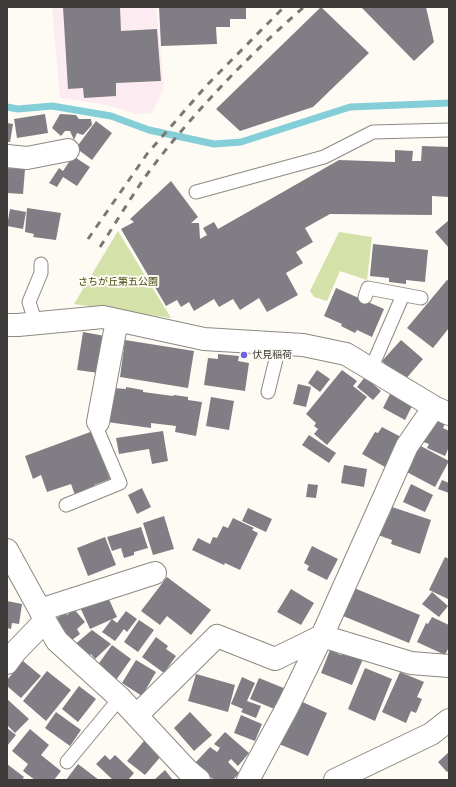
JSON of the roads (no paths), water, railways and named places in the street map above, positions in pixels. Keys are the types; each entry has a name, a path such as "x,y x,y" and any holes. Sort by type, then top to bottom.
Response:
{"street":[{"path":"7,156 27,158 68,150"},
{"path":"7,325 36,324 103,317 204,339 303,345 346,354 441,410 407,446 322,636 288,706 248,780"},
{"path":"98,422 117,320"},
{"path":"7,550 57,641 120,698 187,770 199,780"},
{"path":"7,663 42,616 155,573"},
{"path":"137,716 217,636 275,659 322,636 411,664 449,666"},
{"path":"335,780 431,734 449,720"}],"lane":[{"path":"196,192 324,157 374,132 449,130"},
{"path":"36,324 29,302 41,273 41,264"},
{"path":"365,297 368,288 421,298"},
{"path":"371,369 403,295"},
{"path":"268,392 280,343"},
{"path":"66,504 120,482 97,429 98,422"},
{"path":"67,762 120,698"}],"waterway":[{"path":"7,107 18,109 52,106 111,116 149,130 214,144 241,142 350,107 449,103"}],"railway":[{"path":"88,239 147,154 207,85 284,7"},
{"path":"100,247 149,171 190,120 265,42 304,7"}],"place":[{"name":"伏見稲荷","path":"244,355"}],"park label":[{"name":"さちが丘第五公園","path":"118,282"}]}
